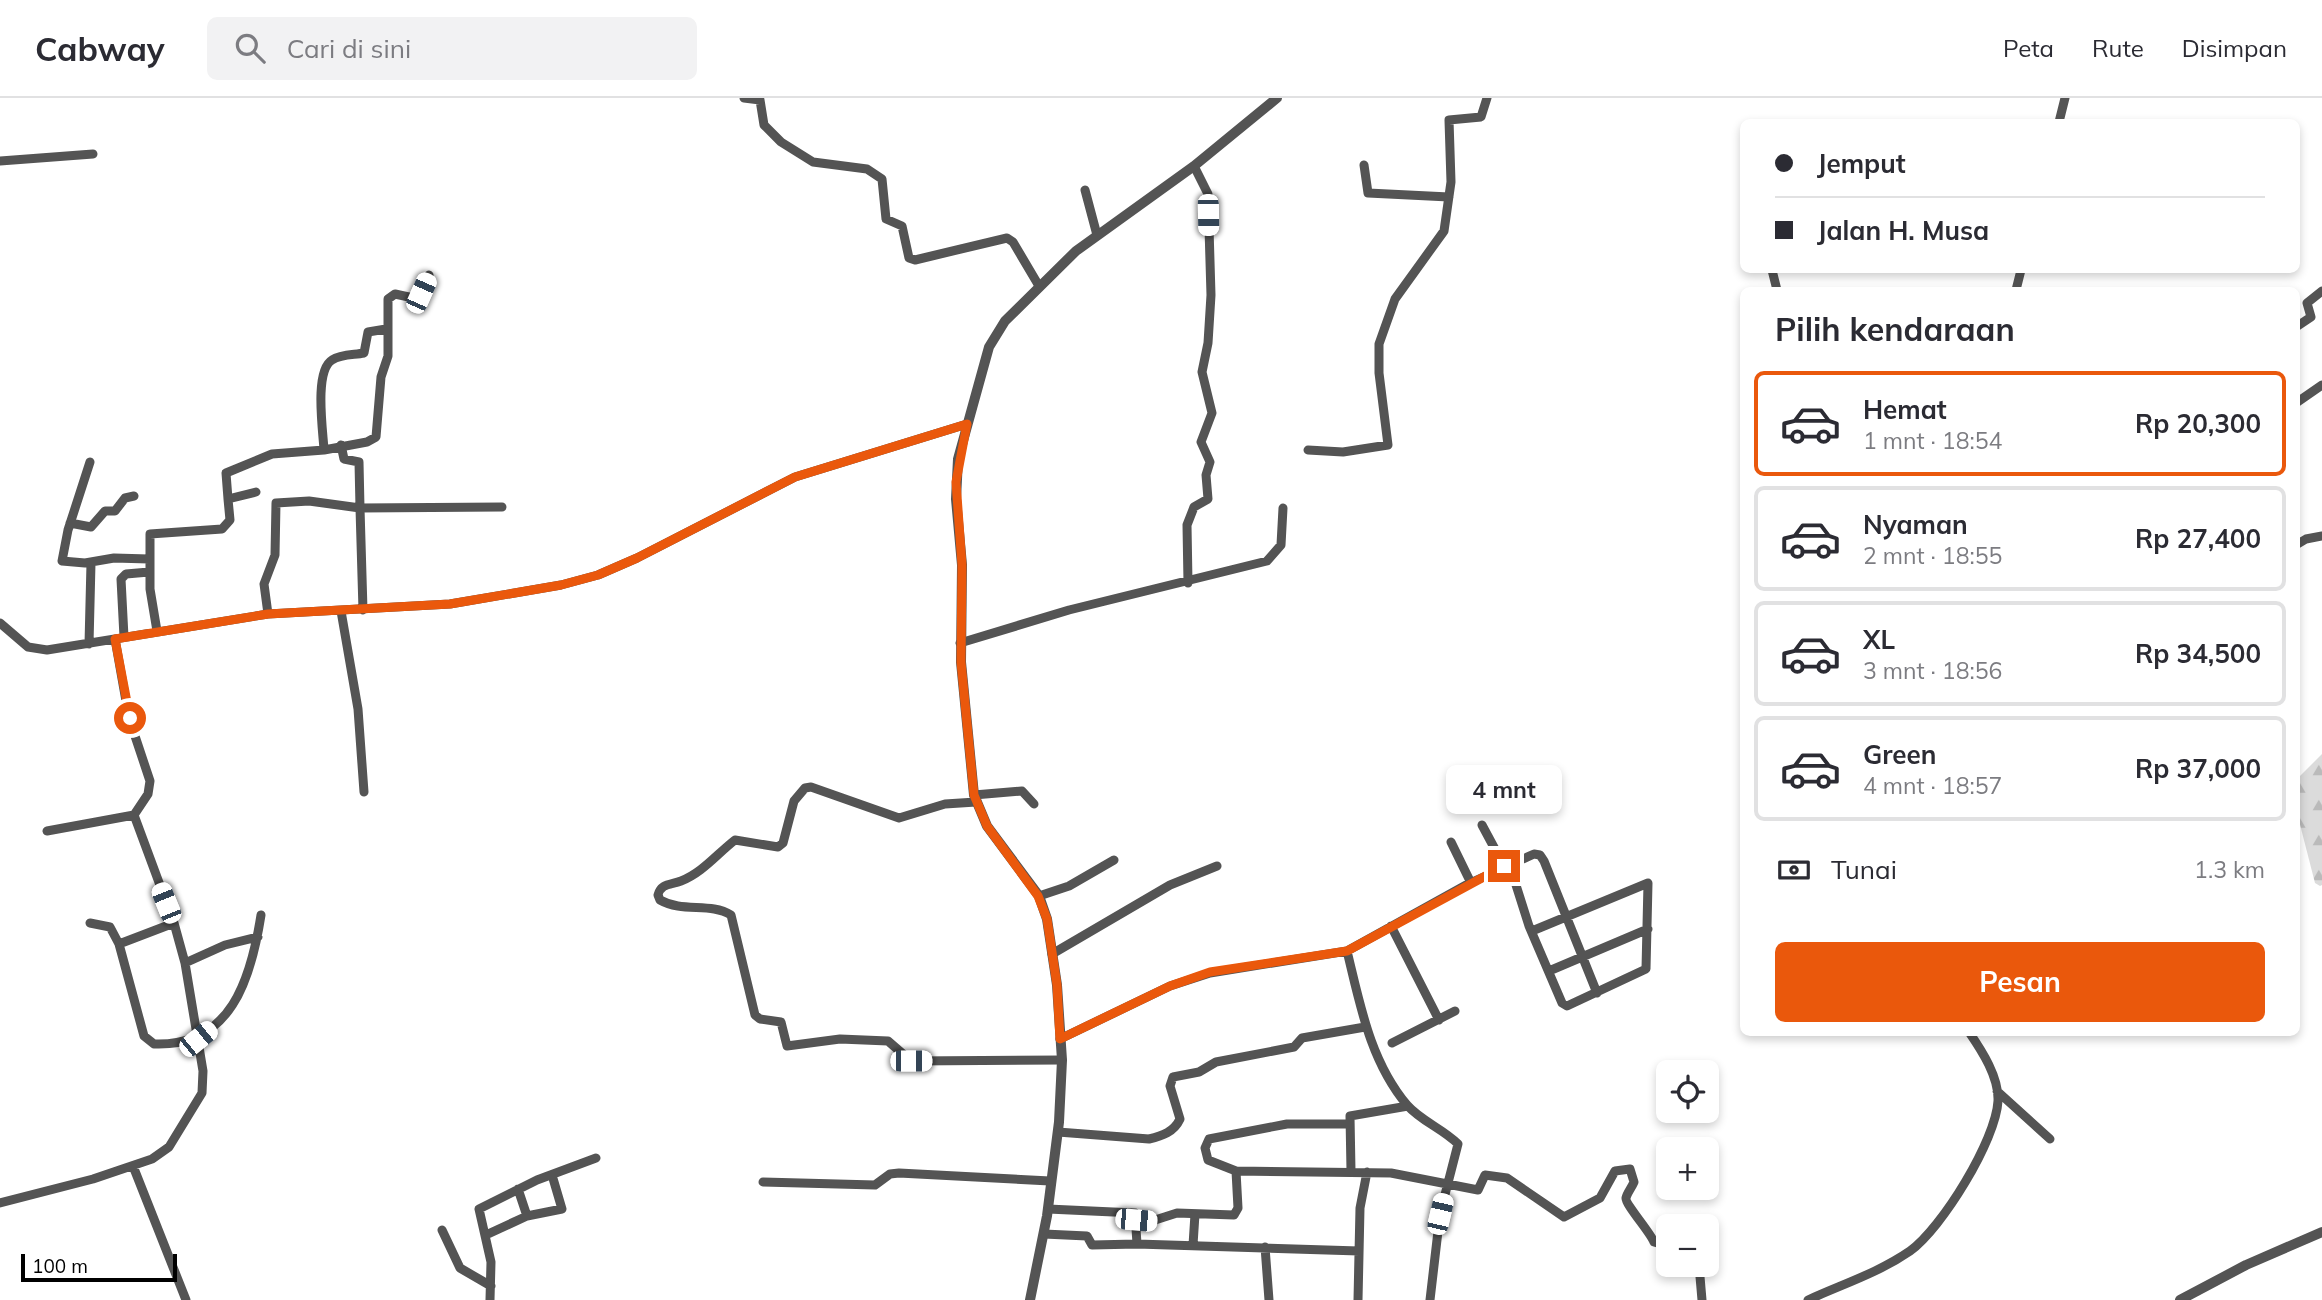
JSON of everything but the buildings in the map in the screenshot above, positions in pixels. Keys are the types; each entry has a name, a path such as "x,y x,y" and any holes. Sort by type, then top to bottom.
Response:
{"street":[{"path":"744,98 761,101 766,126 782,142 810,161 867,169 882,179 886,219 902,226 908,255 912,260 1007,238 1013,242 1039,286"},
{"path":"1030,1300 1048,1209 1058,1132 1062,1060 1047,919 1038,896 987,826 975,799 960,643 962,565 956,482 967,424 994,336 1039,286 1097,235 1194,166 1277,98"},
{"path":"1308,450 1343,452 1388,444 1379,373 1379,344 1395,299 1444,231 1450,197 1449,120 1481,117 1487,98"},
{"path":"2060,119 2065,98"},
{"path":"0,161 93,155"},
{"path":"1364,165 1368,193 1450,197"},
{"path":"1188,583 1187,524 1194,507 1208,499 1206,475 1210,461 1201,442 1212,406 1202,372 1208,343 1211,295 1208,194 1194,166"},
{"path":"1085,190 1097,235"},
{"path":"157,631 149,572 149,535 152,532 227,526 230,520 225,475 230,470 272,453 324,450 368,442 377,434 380,377 388,356 386,329 390,296 395,294 418,299 429,275"},
{"path":"2300,324 2310,318 2307,302 2322,291"},
{"path":"324,450 321,383 325,367 334,359 364,353 369,331 386,329"},
{"path":"2300,400 2322,385"},
{"path":"0,624 19,641 38,650 268,614 450,604 520,594 598,575 795,477 967,424"},
{"path":"341,445 344,459 359,463 363,610"},
{"path":"90,462 70,523 62,561 91,563 114,558 149,559"},
{"path":"228,499 256,492"},
{"path":"70,523 91,527 105,510 115,511 125,498 134,496"},
{"path":"268,614 264,584 275,555 276,503 309,501 360,508 502,507"},
{"path":"960,643 1069,610 1188,583 1267,561 1274,557 1281,545 1283,508"},
{"path":"2300,543 2322,537"},
{"path":"89,643 91,563"},
{"path":"47,831 134,815 148,794 150,781 130,718 120,638 121,579 126,575 149,572"},
{"path":"341,611 358,709 364,792"},
{"path":"1034,804 1022,791 945,804 899,818 811,787 805,788 794,801 783,843 778,847 735,840 692,875 665,885 658,895 660,900 676,906 719,908 731,915 755,1015 758,1019 781,1023 787,1046 855,1039 891,1042 911,1061 1062,1060"},
{"path":"0,1203 133,1166 164,1152 198,1102 203,1071 185,963 174,923 134,815"},
{"path":"1482,825 1507,865 1532,931 1565,1005 1646,970 1648,883 1532,931"},
{"path":"1451,842 1471,883"},
{"path":"1060,1039 1170,986 1210,972 1347,951 1471,883 1534,854 1540,855 1544,861 1597,993"},
{"path":"1038,896 1074,883 1114,860"},
{"path":"1052,954 1170,884 1217,866"},
{"path":"90,923 110,927 119,944 148,1042 162,1045 198,1039 227,1013 249,973 261,915"},
{"path":"119,944 174,923"},
{"path":"1391,926 1439,1020"},
{"path":"1549,971 1648,929"},
{"path":"185,963 225,945 258,937"},
{"path":"1347,951 1365,1027 1384,1069 1408,1106 1458,1144 1440,1214 1430,1300"},
{"path":"1392,1043 1455,1011"},
{"path":"1058,1132 1149,1139 1160,1137 1171,1131 1180,1119 1170,1086 1172,1077 1199,1072 1216,1062 1296,1047 1302,1038 1365,1027"},
{"path":"1972,1036 1981,1050 1997,1090 2050,1139"},
{"path":"1808,1300 1886,1267 1930,1236 1980,1153 1994,1121 1997,1090"},
{"path":"1351,1171 1349,1124 1352,1114 1408,1106"},
{"path":"1349,1124 1287,1124 1209,1139 1205,1148 1208,1160 1236,1171 1367,1171 1477,1190 1485,1175 1506,1177 1564,1217 1599,1199 1609,1177 1625,1169 1634,1182 1626,1197 1627,1204 1656,1243"},
{"path":"490,1300 488,1234 480,1209 518,1189 596,1158"},
{"path":"133,1166 186,1300"},
{"path":"1136,1220 1152,1221 1177,1213 1230,1216 1237,1213 1236,1171"},
{"path":"1358,1300 1360,1208 1367,1171"},
{"path":"763,1182 875,1185 890,1174 899,1173 1050,1181"},
{"path":"488,1234 527,1216 562,1209 552,1175"},
{"path":"518,1189 527,1216"},
{"path":"1048,1209 1132,1212 1136,1220 1137,1244"},
{"path":"1193,1245 1195,1214"},
{"path":"442,1230 460,1268 491,1286"},
{"path":"2180,1300 2246,1265 2322,1232"},
{"path":"1044,1234 1087,1236 1092,1245 1193,1245 1359,1251"},
{"path":"1265,1247 1269,1300"},
{"path":"1700,1277 1702,1300"}],"green space":[{"path":"2322,754 2320,886 2315,883 2300,825 2300,776"}],"route":[{"path":"130,718 115,639 268,614 450,604 561,585 598,575 637,558 749,498 795,477 856,456 967,424 958,460 956,499 962,565 961,662 974,795 987,826 1030,883 1047,919 1057,985 1060,1039 1170,986 1210,972 1347,951 1504,866"}]}
